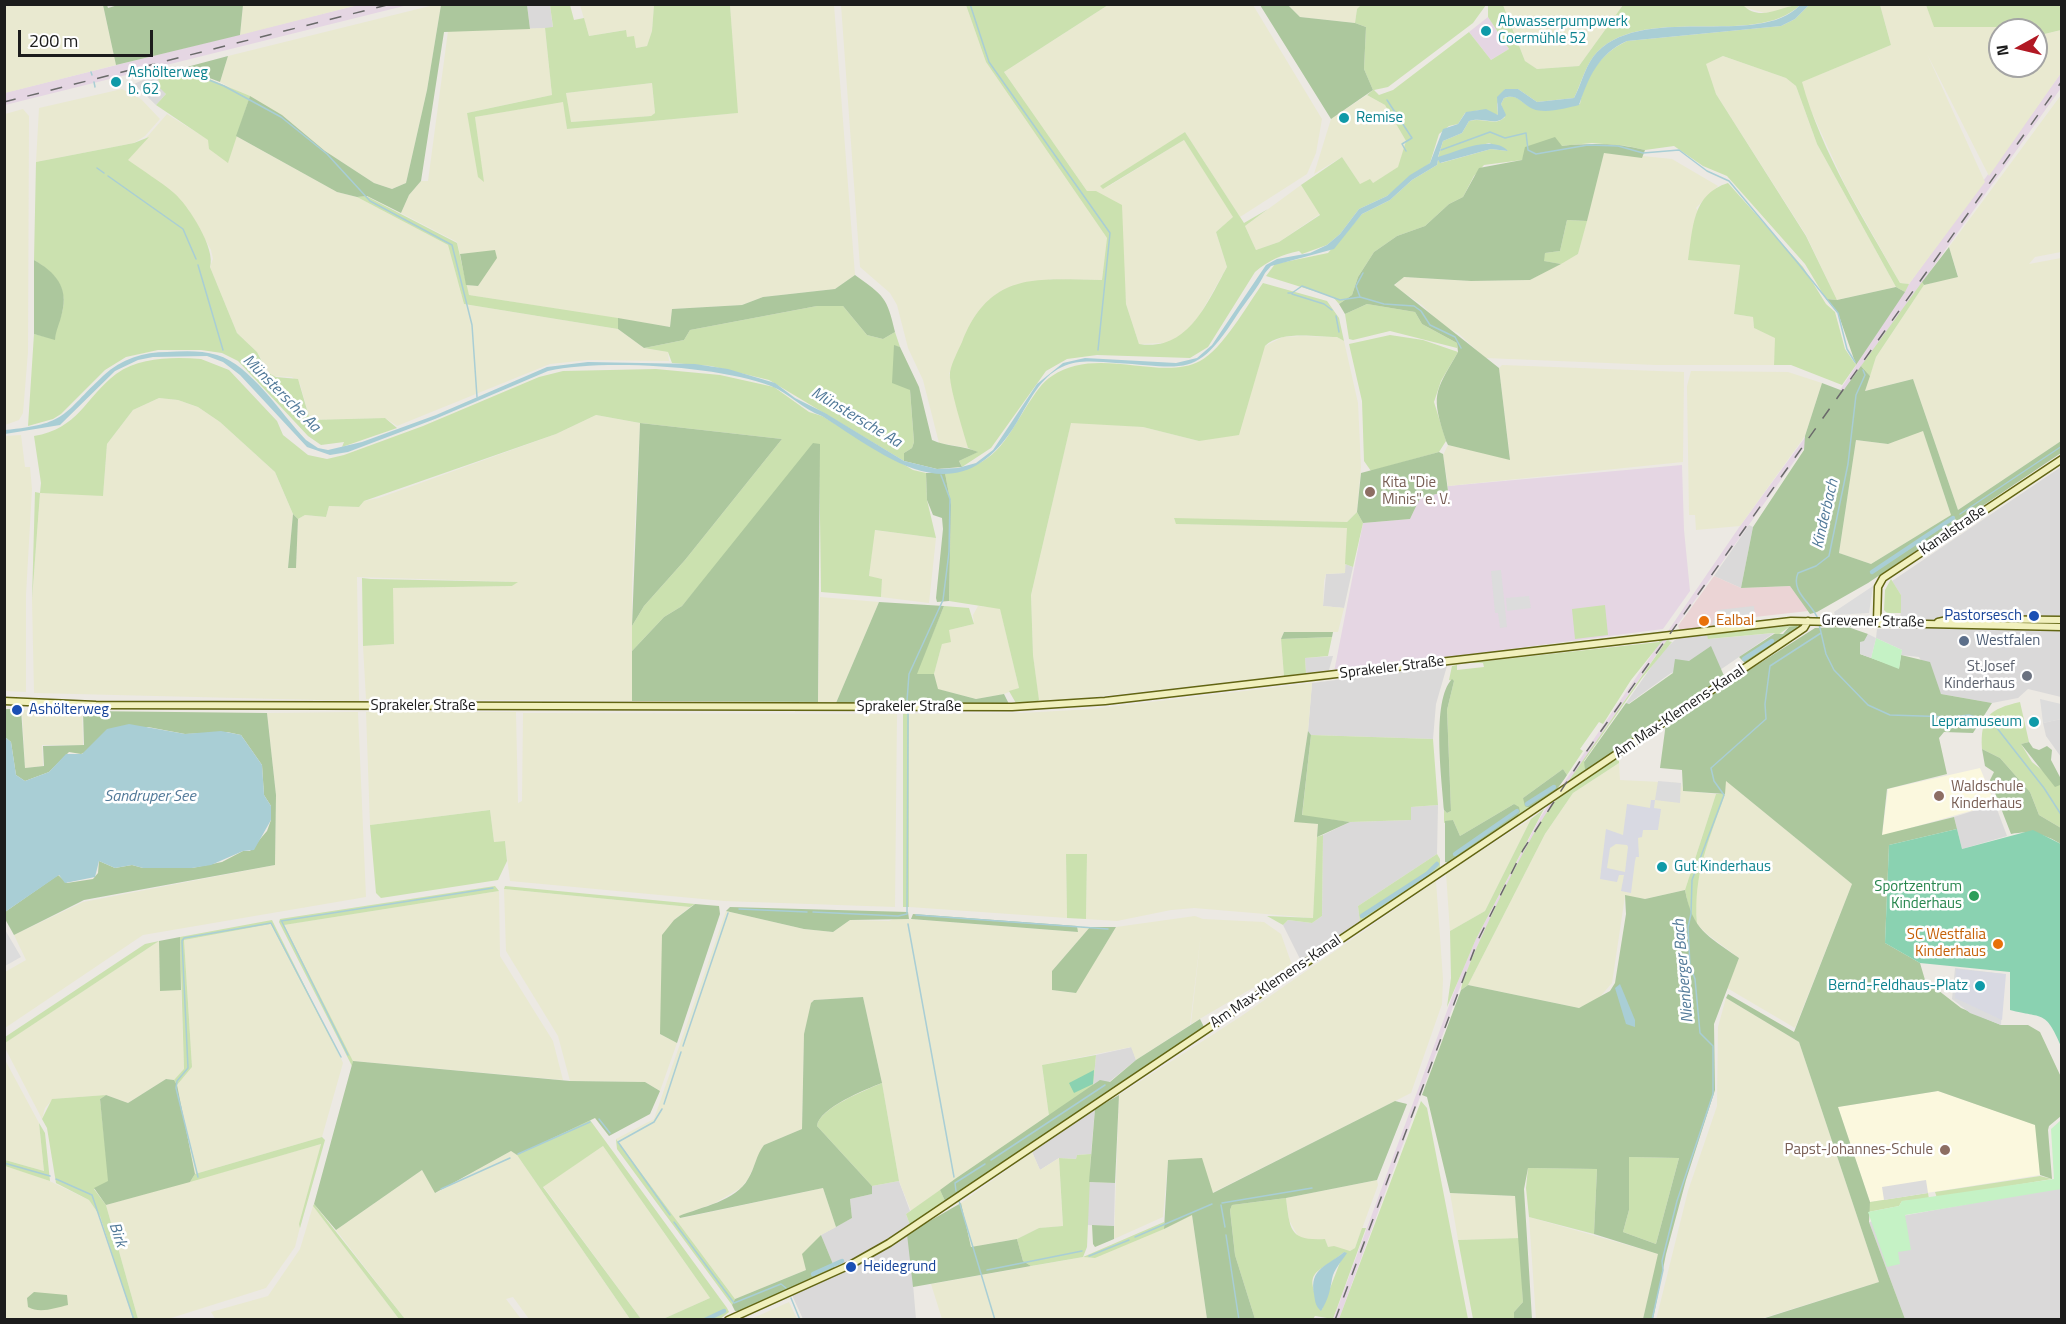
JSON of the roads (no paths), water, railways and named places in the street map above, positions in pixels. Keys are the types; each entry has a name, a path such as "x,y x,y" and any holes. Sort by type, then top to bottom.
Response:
{"main road":[{"name":"Kanalstraße","path":"1877,622 1878,585 1885,576 2061,459"},
{"name":"Grevener Straße","path":"1938,623 1952,619 2061,620"},
{"name":"Grevener Straße","path":"1810,621 2061,627"},
{"name":"Sprakeler Straße","path":"4,701 96,705 352,706 981,708 1064,705 1810,621"},
{"name":"Am Max-Klemens-Kanal","path":"728,1320 850,1265 889,1243 1804,628 1810,621"}],"water":[{"path":"1800,5 1809,5 1795,19 1781,26 1627,41 1617,46 1596,67 1579,105 1544,111 1533,109 1513,97 1504,98 1501,104 1506,115 1502,119 1499,121 1469,121 1462,133 1443,141 1438,157 1483,144 1501,146 1508,151 1491,149 1440,163 1438,160 1437,165 1412,180 1390,200 1362,214 1334,249 1271,266 1223,336 1211,350 1199,359 1174,366 1082,362 1068,364 1054,371 1041,384 995,451 972,468 948,474 924,472 899,463 771,386 722,374 660,366 599,365 548,371 435,419 348,452 330,455 307,447 240,375 223,362 207,356 153,357 138,360 115,371 60,425 5,434 5,430 26,428 53,421 111,369 141,355 158,352 205,352 230,360 254,379 306,440 318,448 328,450 362,442 436,415 547,367 588,362 695,364 728,369 775,383 795,398 825,413 904,461 937,469 958,468 976,463 993,450 1037,384 1063,363 1085,358 1176,363 1197,358 1212,345 1266,265 1277,259 1310,253 1327,245 1340,234 1359,209 1387,196 1410,175 1430,163 1443,129 1458,124 1466,112 1486,109 1498,115 1497,97 1505,89 1518,89 1537,102 1574,98 1593,57 1613,40 1639,31 1667,27 1757,24 1781,18"},
{"name":"Sandruper See","path":"129,724 185,734 221,731 241,735 262,765 264,795 271,806 271,820 254,850 243,851 211,865 192,868 143,868 132,865 115,868 99,861 95,877 65,883 59,875 5,912 5,737 11,742 16,775 25,781 49,772 66,754 82,754 107,729"},
{"path":"1620,984 1635,1020 1635,1027 1626,1024 1615,988"},
{"path":"1344,1252 1347,1253 1334,1272 1321,1311 1315,1301 1314,1278 1321,1268"}],"waterway":[{"path":"970,4 989,62 1110,233 1098,350"},
{"path":"184,70 224,86 281,117 327,154 370,201 452,245 472,325 477,397"},
{"path":"94,82 95,87"},
{"path":"1387,100 1412,138 1402,144 1406,151"},
{"name":"Kinderbach","path":"1441,150 1490,132 1505,138 1526,133 1528,150 1536,154 1588,145 1618,146 1643,153 1679,150 1707,171 1729,181 1797,262 1838,313 1847,349 1855,362"},
{"path":"97,168 104,173"},
{"path":"108,176 183,229 196,259"},
{"path":"198,265 223,350"},
{"path":"1360,297 1356,286 1363,273"},
{"path":"1288,293 1302,286 1340,300 1360,297 1384,304 1414,306 1421,311 1430,325 1455,337 1461,348"},
{"path":"1292,294 1324,304 1332,310"},
{"path":"1336,316 1339,332"},
{"name":"Kinderbach","path":"1818,619 1799,592 1796,580 1798,573 1816,566 1829,556 1848,464 1856,395 1865,375 1863,370"},
{"path":"1960,514 2062,446"},
{"path":"907,701 909,674 943,600 949,552 950,499 941,475"},
{"path":"1872,572 1953,518"},
{"name":"Kinderbach","path":"1819,624 1826,654 1834,670 1868,705 1890,715 1952,717 1969,715 1993,723 2044,788 2062,816"},
{"name":"Nienberger Bach","path":"1652,1320 1663,1270 1662,1261 1677,1201 1713,1094 1713,1046 1700,1033 1695,979 1690,966 1688,927 1691,914 1692,880 1724,795 1714,781 1711,768 1766,719 1765,704 1770,666 1821,633"},
{"path":"1744,659 1772,641"},
{"path":"813,912 898,916 907,914 908,713"},
{"path":"1527,804 1554,787"},
{"path":"1455,854 1517,811"},
{"path":"1362,916 1427,874 1437,864"},
{"path":"281,921 493,888"},
{"path":"739,909 807,912"},
{"path":"683,1046 728,913"},
{"path":"916,915 1108,929"},
{"path":"282,922 348,1055"},
{"path":"198,1177 176,1088 177,1081 188,1068 182,941 184,938 271,923 341,1057"},
{"path":"908,924 954,1177"},
{"path":"664,1104 681,1052"},
{"path":"991,1160 1105,1085"},
{"path":"662,1109 654,1122 618,1142 670,1215"},
{"path":"599,1119 610,1133"},
{"path":"518,1154 590,1122"},
{"path":"441,1189 510,1158"},
{"name":"Birk","path":"4,1163 50,1176"},
{"path":"955,1183 985,1164"},
{"name":"Birk","path":"56,1179 92,1195 134,1320"},
{"path":"955,1183 956,1191"},
{"path":"1222,1203 1312,1188"},
{"path":"959,1201 995,1320"},
{"path":"1135,1237 1212,1204"},
{"path":"1221,1205 1225,1227"},
{"path":"674,1222 734,1303 781,1284 786,1288"},
{"path":"1226,1235 1239,1320"},
{"path":"1089,1256 1129,1240"},
{"path":"987,1270 1082,1251"},
{"path":"813,1274 842,1261"},
{"path":"791,1298 800,1320"},
{"path":"705,1320 724,1311"}],"railway":[{"path":"4,102 391,4"},
{"path":"1335,1320 1478,940 1523,850 1584,755 2062,81"}],"place":[{"name":"Abwasserpumpwerk Coermühle 52","path":"1486,31"},
{"name":"Ashölterweg b. 62","path":"116,82"},
{"name":"Remise","path":"1344,118"},
{"name":"Kita \"Die Minis\" e. V.","path":"1370,492"},
{"name":"Pastorsesch","path":"2034,616"},
{"name":"Ealbal","path":"1704,621"},
{"name":"Westfalen","path":"1964,641"},
{"name":"St.Josef Kinderhaus","path":"2027,676"},
{"name":"Ashölterweg","path":"17,710"},
{"name":"Lepramuseum","path":"2034,722"},
{"name":"Waldschule Kinderhaus","path":"1939,796"},
{"name":"Gut Kinderhaus","path":"1662,867"},
{"name":"Sportzentrum Kinderhaus","path":"1974,896"},
{"name":"SC Westfalia Kinderhaus","path":"1998,944"},
{"name":"Bernd-Feldhaus-Platz","path":"1980,986"},
{"name":"Papst-Johannes-Schule","path":"1945,1150"},
{"name":"Heidegrund","path":"851,1267"}],"water label":[{"name":"Münstersche Aa","path":"281,394"},
{"name":"Münstersche Aa","path":"856,418"}]}
